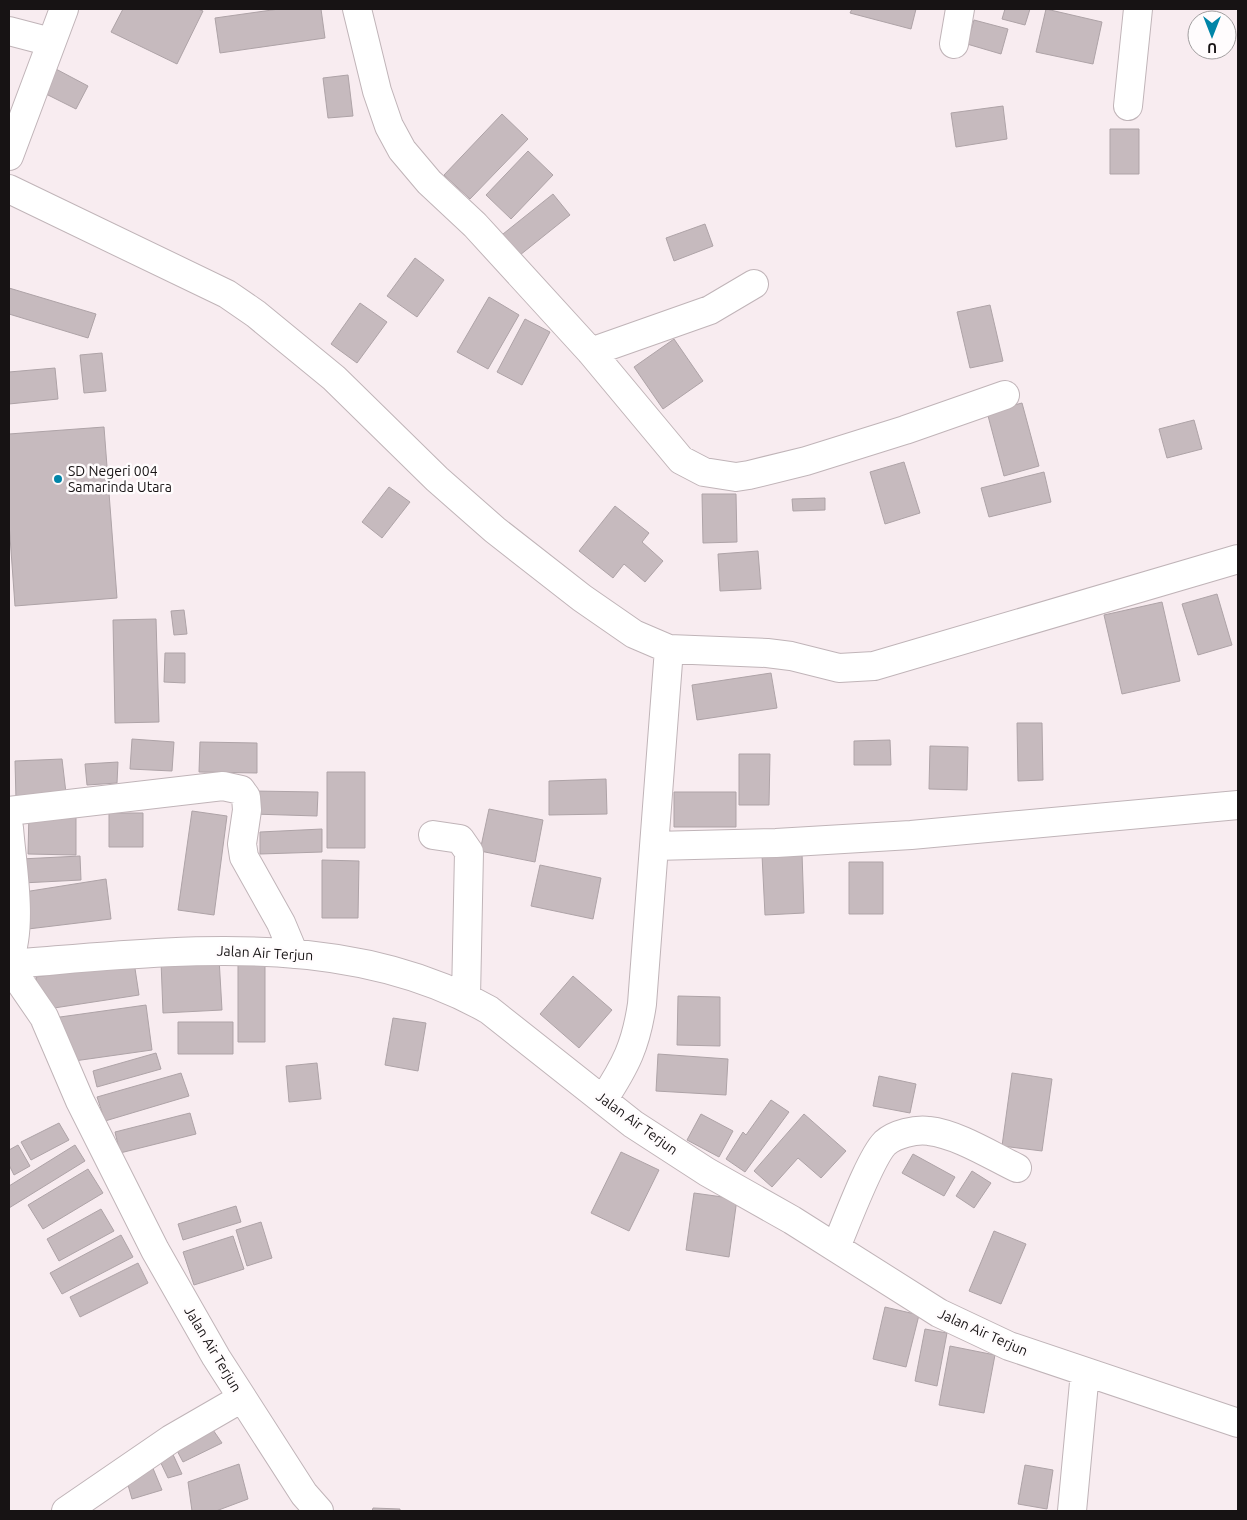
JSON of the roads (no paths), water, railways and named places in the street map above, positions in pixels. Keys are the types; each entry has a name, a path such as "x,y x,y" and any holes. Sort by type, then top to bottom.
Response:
{"street":[{"path":"9,156 64,9"},
{"path":"356,9 386,117 402,150 429,182 475,225 591,352 681,460 704,472 719,475 750,475 806,461 905,430 1005,395"},
{"path":"954,44 960,9"},
{"path":"1128,106 1138,9"},
{"path":"9,31 51,42"},
{"path":"9,189 227,294 334,378 437,479 517,548 582,598 634,634 669,649 767,653 792,656 839,668 874,666 1238,559"},
{"path":"591,352 710,310 754,284"},
{"path":"604,1100 626,1064 638,1030 669,649"},
{"path":"9,811 223,786 241,790 248,804 242,844 244,857 281,923 294,954"},
{"path":"654,846 776,843 911,835 1238,805"},
{"path":"9,828 15,911 13,950 9,964"},
{"path":"433,835 460,839 469,852 466,997"},
{"name":"Jalan Air Terjun","path":"319,1511 304,1494 216,1357 155,1250 80,1101 44,1018 9,964 169,951 317,956 405,973 466,997 489,1010 633,1124 707,1172 836,1247 939,1313 1008,1346 1238,1423"},
{"path":"836,1247 870,1168 885,1144 893,1139 908,1133 929,1131 957,1140 1017,1168"},
{"path":"1072,1511 1085,1372"},
{"path":"66,1511 171,1439 242,1398"}],"place":[{"name":"SD Negeri 004 Samarinda Utara","path":"58,479"}]}
